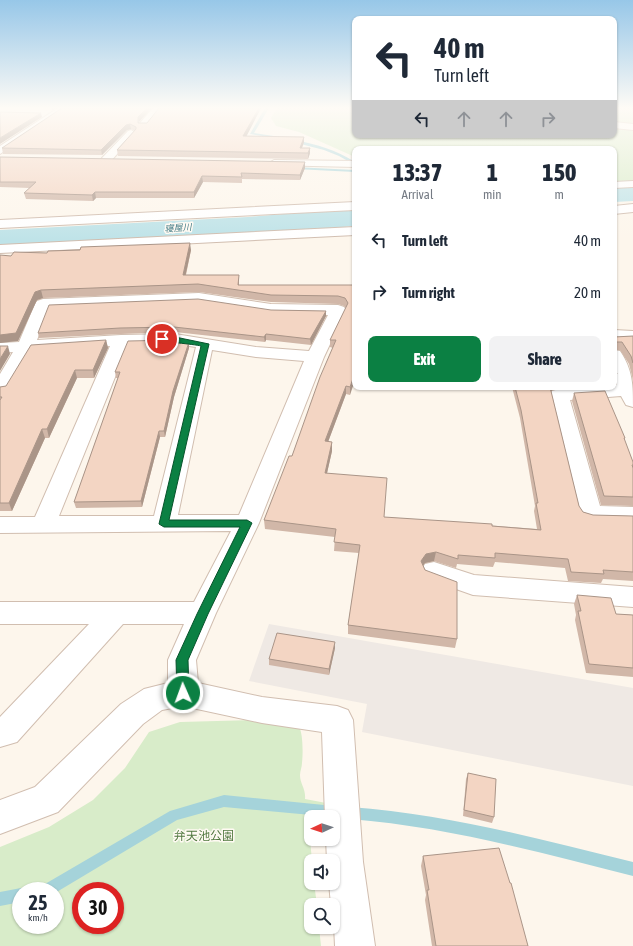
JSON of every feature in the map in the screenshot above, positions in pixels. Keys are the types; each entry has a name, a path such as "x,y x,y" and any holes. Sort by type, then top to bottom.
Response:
{"street":[{"path":"111,152 103,160 122,160"},
{"path":"260,163 352,164"},
{"path":"617,186 633,184"},
{"path":"0,224 352,206"},
{"path":"617,210 633,208"},
{"path":"2,256 239,241 273,235 352,231"},
{"path":"0,389 26,346 43,304 199,298 271,309 338,310 314,359 247,523 202,614 182,660 183,693"},
{"path":"617,335 633,336"},
{"path":"0,348 121,340 175,339 256,352 315,357 314,359"},
{"path":"44,524 121,340"},
{"path":"164,524 205,344"},
{"path":"617,362 631,396 560,395 590,514 633,515"},
{"path":"0,525 247,523"},
{"path":"434,571 473,585 633,597"},
{"path":"0,613 202,614"},
{"path":"0,734 6,732 116,613"},
{"path":"0,817 46,800 132,714 155,698 183,693 262,710 337,720 345,862 355,946"}],"shaded area":[{"path":"269,624 633,688 633,786 362,732 367,704 249,681"}],"green space":[{"path":"344,152 352,152 352,156"},
{"path":"617,152 633,152 633,182 617,184"},
{"name":"弁天池公園","path":"254,720 300,729 303,750 300,775 305,792 305,799 448,826 427,825 340,811 340,810 307,806 307,810 304,810 304,846 311,846 311,854 304,854 304,890 315,890 316,898 304,898 304,934 320,934 321,946 0,946 0,847 49,827 93,800 125,768 149,732 180,722"}],"building":[{"path":"254,152 308,152 308,153"},
{"path":"0,157 305,162 300,175 241,173 242,177 202,176 194,192 95,192 92,195 24,193 36,182 0,182"},
{"path":"190,243 183,275 239,275 238,285 352,285 352,381 350,387 346,386 325,441 332,442 325,473 387,478 384,517 492,524 492,526 541,530 536,503 538,503 521,410 516,390 551,390 579,506 583,512 593,515 633,516 633,572 603,570 604,574 571,572 568,559 495,553 495,558 458,555 458,559 436,552 426,554 421,561 425,570 457,582 457,639 348,625 360,545 334,542 336,529 264,520 289,456 292,456 320,377 336,340 330,340 348,303 345,298 338,296 271,295 198,284 41,290 35,292 16,333 0,335 0,255 11,256 14,252 47,253 48,251 80,250 81,247"},
{"path":"198,299 271,310 326,311 310,339 266,334 264,337 174,327 120,328 38,333 49,305"},
{"path":"633,336 633,363 631,356 622,342 617,342 617,337"},
{"path":"106,340 93,370 75,370 47,429 42,429 9,503 0,503 0,400 2,397 0,397 0,387 6,386 31,345"},
{"path":"174,340 189,342 173,391 164,431 159,431 141,501 74,502 120,372 115,372 128,341"},
{"path":"0,346 8,346 0,359"},
{"path":"605,391 625,438 633,462 633,497 604,496 574,393"},
{"path":"577,595 611,598 616,614 633,615 633,668 589,664 578,611 581,611"},
{"path":"277,633 335,642 329,669 269,659"},
{"path":"468,773 496,779 494,817 464,810"},
{"path":"499,848 511,883 528,946 436,946 423,856"}],"waterway":[{"path":"334,152 352,162"},
{"path":"295,168 352,171"},
{"name":"寝屋川","path":"617,194 633,193"},
{"name":"寝屋川","path":"0,239 248,226 352,217"},
{"path":"61,882 174,815 224,801 314,810"},
{"path":"350,813 421,820 457,827 492,834 633,869"},
{"path":"0,899 12,897"}],"route":[{"path":"162,339 175,339 205,344 164,524 247,523 202,614 182,660 183,693"}]}
